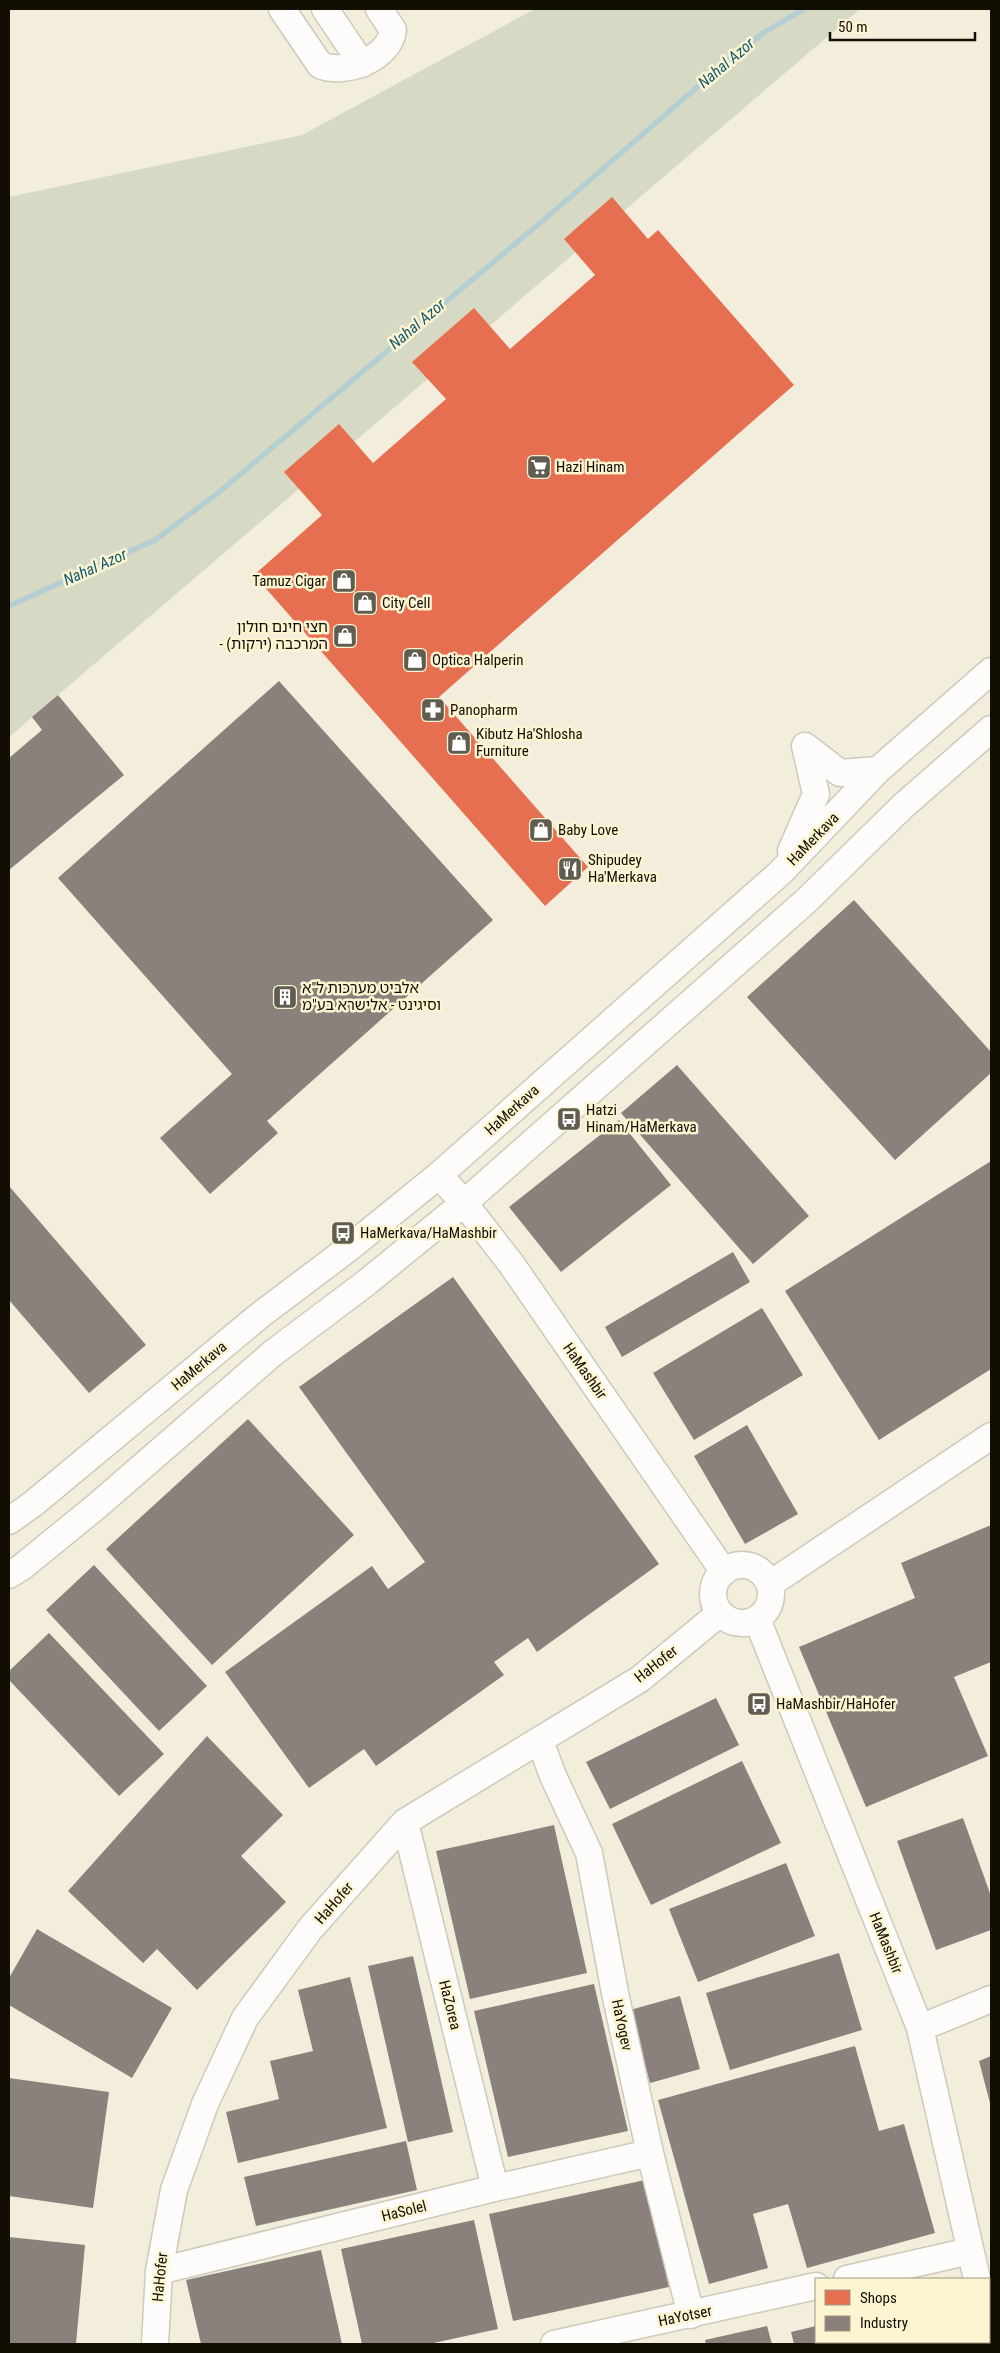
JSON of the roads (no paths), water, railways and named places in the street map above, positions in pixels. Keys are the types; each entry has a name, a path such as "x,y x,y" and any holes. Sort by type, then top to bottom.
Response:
{"street":[{"path":"282,9 320,65 329,69 340,69 362,64 386,47 392,39 393,30 378,9"},
{"path":"325,9 362,64"},
{"name":"HaMerkava","path":"9,1521 34,1503 259,1316 349,1248 439,1175 781,872 878,770 991,671"},
{"path":"9,1575 22,1567 98,1505 272,1353 366,1284 464,1203 806,901 903,806 991,729"},
{"path":"781,872 816,794 805,746 840,772 878,770"},
{"name":"HaMashbir","path":"439,1175 464,1203 512,1265 724,1572"},
{"path":"770,1584 991,1436"},
{"path":"740,1565 749,1566 765,1575 770,1584 772,1594 770,1604 765,1613 748,1623 738,1622 720,1613 713,1596 714,1587 724,1572 740,1565"},
{"name":"HaHofer","path":"155,2344 159,2271 174,2190 205,2104 245,2018 310,1929 405,1822 640,1679 720,1613"},
{"name":"HaMashbir","path":"757,1619 920,2028 976,2278"},
{"name":"HaYogev","path":"540,1741 589,1853 615,1993 650,2154 691,2315"},
{"name":"HaZorea","path":"405,1822 495,2188"},
{"path":"920,2028 991,1999"},
{"name":"HaSolel","path":"159,2271 495,2188 650,2154"},
{"path":"851,2278 970,2251"},
{"name":"HaYotser","path":"554,2344 815,2286"}],"waterway":[{"name":"Nahal Azor","path":"9,606 155,540 218,493 553,212 718,69 763,33 804,9"}],"place":[{"name":"Hazi Hinam","path":"539,467"},
{"name":"Tamuz Cigar","path":"344,581"},
{"name":"City Cell","path":"365,603"},
{"name":"חצי חינם חולון - המרכבה (ירקות)","path":"345,636"},
{"name":"Optica Halperin","path":"415,660"},
{"name":"Panopharm","path":"433,710"},
{"name":"Kibutz Ha'Shlosha Furniture","path":"459,743"},
{"name":"Baby Love","path":"541,830"},
{"name":"Shipudey Ha'Merkava","path":"570,869"},
{"name":"אלביט מערכות ל\"א וסיגינט - אלישרא בע\"מ","path":"285,997"},
{"name":"Hatzi Hinam/HaMerkava","path":"569,1119"},
{"name":"HaMerkava/HaMashbir","path":"343,1233"},
{"name":"HaMashbir/HaHofer","path":"759,1704"}]}
